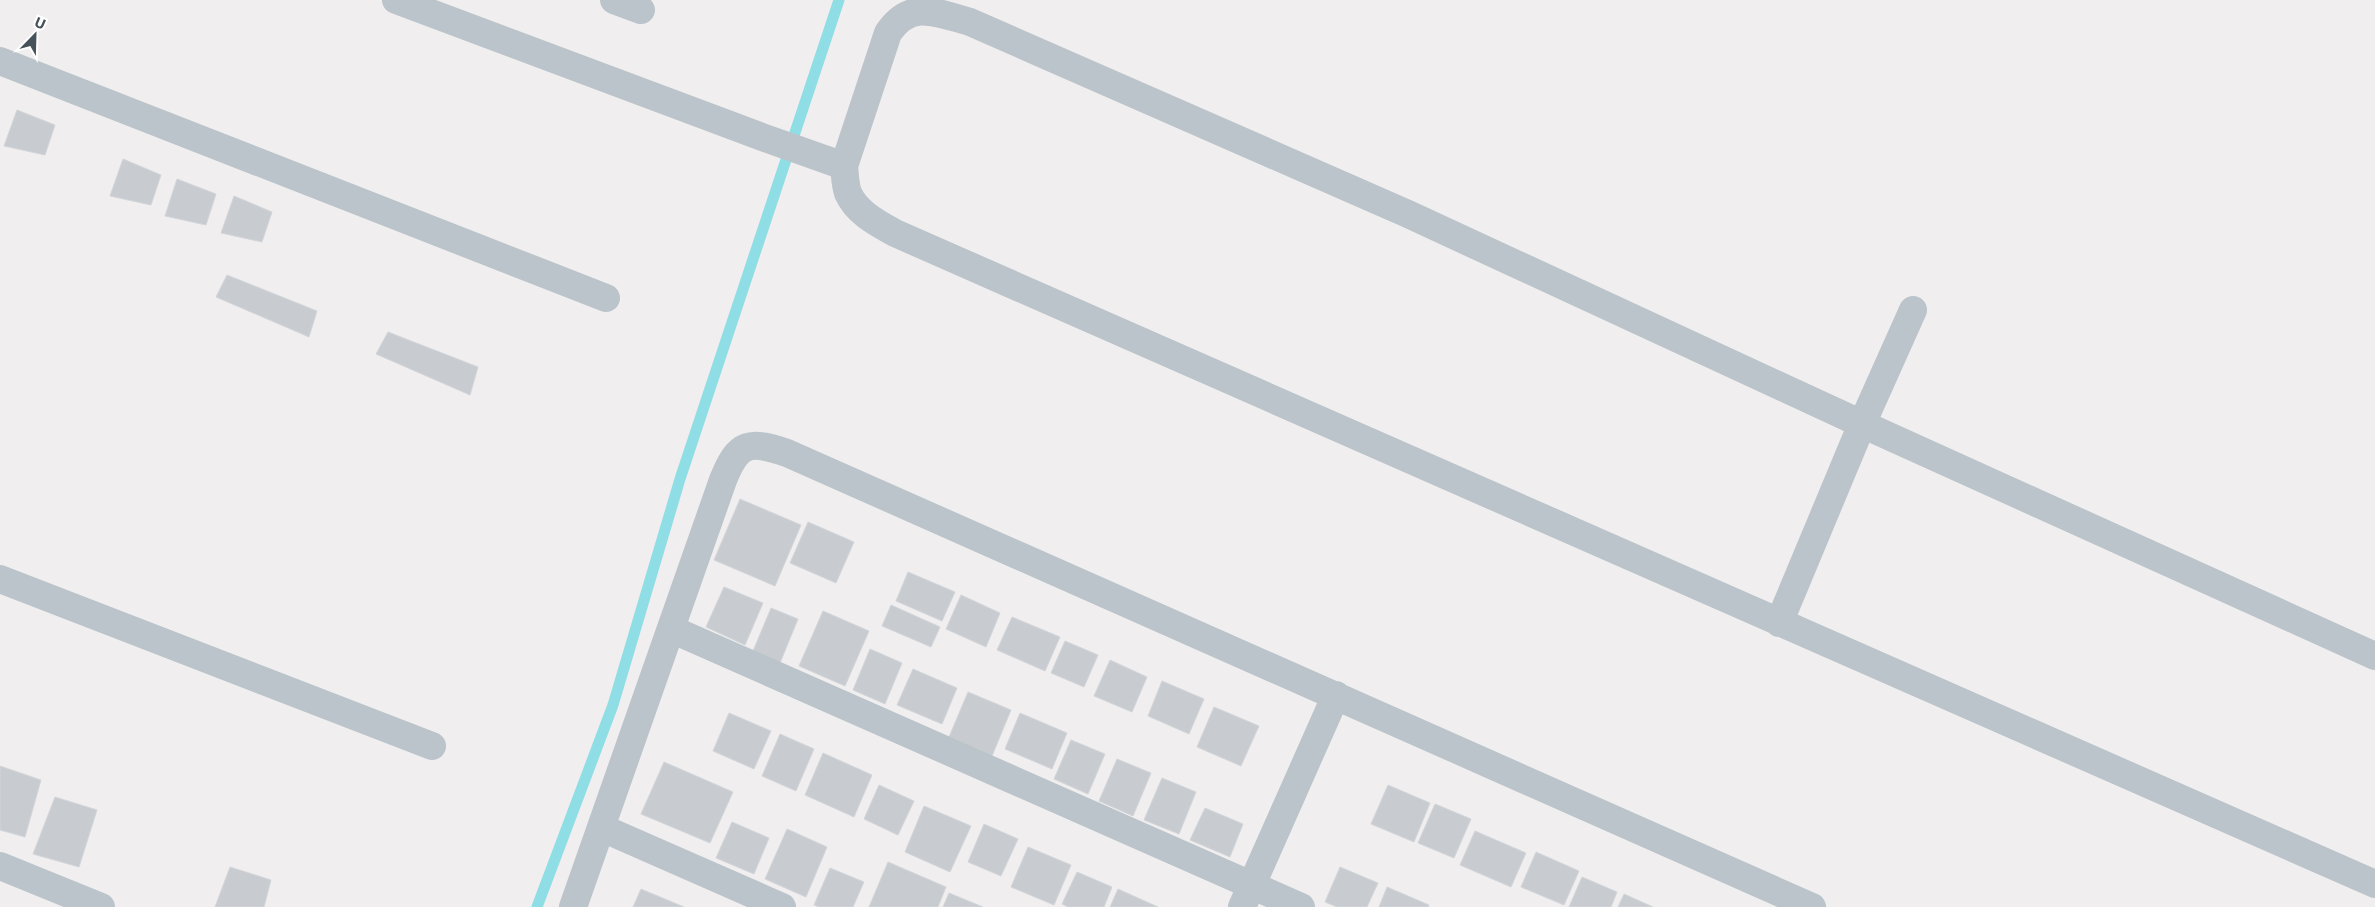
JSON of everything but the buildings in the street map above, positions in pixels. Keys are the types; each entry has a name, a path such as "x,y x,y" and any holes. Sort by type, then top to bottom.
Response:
{"street":[{"path":"396,0 844,166"},
{"path":"614,0 641,10"},
{"path":"2375,656 1862,424 1408,214 970,22 923,9 905,12 896,18 888,33 844,166 848,192 856,205 869,218 895,233 2375,884"},
{"path":"0,61 606,298"},
{"path":"1779,623 1862,424 1913,310"},
{"path":"574,907 732,458 744,448 756,445 786,453 1812,907"},
{"path":"0,579 432,746"},
{"path":"671,629 1247,896 1301,907"},
{"path":"1247,896 1336,695"},
{"path":"602,828 782,907"},
{"path":"0,866 100,907"}],"waterway":[{"path":"537,907 613,705 680,479 839,0"}]}
